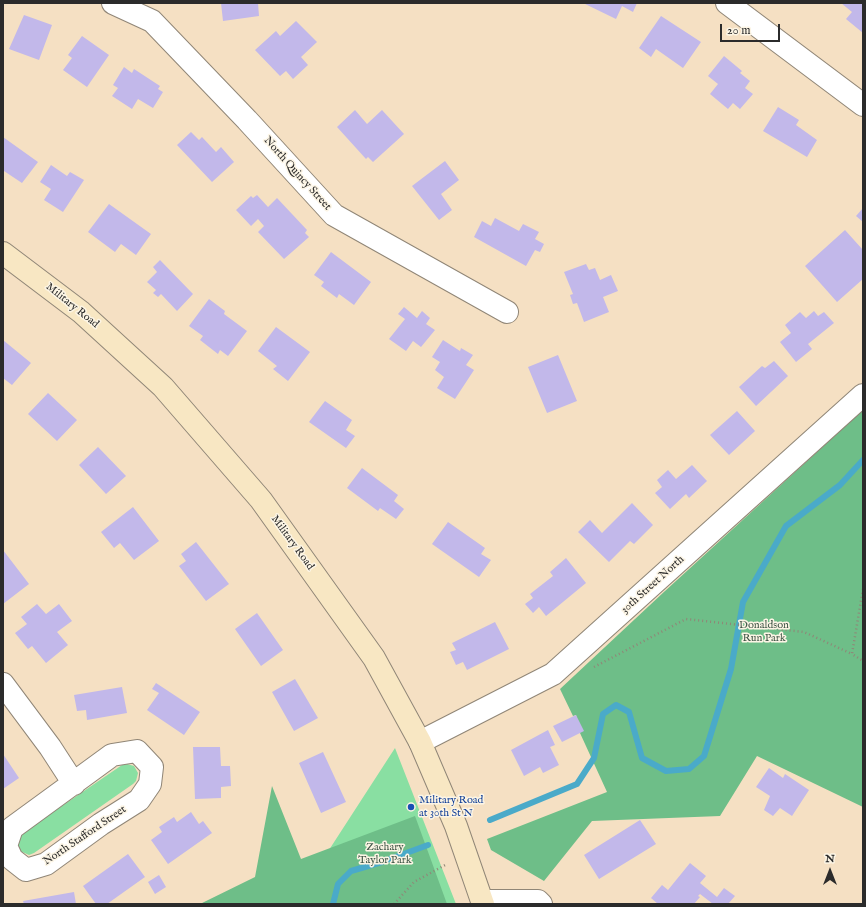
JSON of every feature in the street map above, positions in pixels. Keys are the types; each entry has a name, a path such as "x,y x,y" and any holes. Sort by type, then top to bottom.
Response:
{"main road":[{"name":"Military Road","path":"3,253 81,312 163,387 261,500 374,658 420,742 442,792 483,903"}],"street":[{"name":"North Quincy Street","path":"113,3 152,20 247,120 334,215 507,312"},
{"path":"727,3 863,105"},
{"name":"30th Street North","path":"420,742 553,674 863,395"},
{"path":"3,684 50,747 74,784"},
{"name":"North Stafford Street","path":"137,751 152,767 150,784 139,800 101,824 46,864 26,870 12,859 6,846 12,828 74,784 112,755 137,751"},
{"path":"483,903 538,901 541,904"}],"path":[{"path":"852,654 863,589"},
{"path":"589,670 686,619 804,632 852,654 863,661"},
{"path":"394,904 405,890 427,874 467,857"}],"green space":[{"name":"Donaldson Run Park","path":"863,410 863,807 757,756 720,816 592,821 544,881 491,850 487,839 607,792 580,733 576,715 573,716 560,689"},
{"name":"Zachary Taylor Park","path":"395,748 456,904 232,904 327,853"},
{"path":"127,764 134,766 138,773 136,781 133,784 34,853 29,855 20,851 17,845 21,834 122,765"},
{"name":"Zachary Taylor Park","path":"272,786 301,859 415,816 447,904 200,904 255,877"}],"building":[{"path":"221,3 258,3 259,16 223,21"},
{"path":"583,3 637,3 633,12 622,6 616,19"},
{"path":"841,3 863,3 863,33 846,19 852,12"},
{"path":"24,15 52,25 39,60 9,49"},
{"path":"661,16 701,42 683,68 656,49 651,57 639,48"},
{"path":"296,21 317,42 301,57 308,65 293,79 286,71 280,76 255,50 276,31 280,36"},
{"path":"82,36 109,55 87,87 63,70 72,58 68,55"},
{"path":"724,56 742,71 740,73 750,81 745,88 753,94 740,109 733,103 728,109 710,94 718,84 708,76"},
{"path":"124,67 132,73 134,69 160,86 158,89 163,92 153,108 138,99 132,109 112,96 118,88 113,85"},
{"path":"778,107 799,120 796,125 817,140 807,157 763,131"},
{"path":"355,110 367,124 382,110 404,134 373,162 368,157 366,159 337,127"},
{"path":"191,132 199,140 202,137 216,152 221,147 234,162 212,182 177,145"},
{"path":"3,137 38,162 22,183 4,171 3,172"},
{"path":"445,161 459,180 441,194 452,210 439,220 412,186"},
{"path":"51,165 67,176 70,172 84,180 63,212 44,200 51,189 40,182"},
{"path":"257,195 268,207 277,198 307,230 305,233 309,237 284,259 258,232 264,226 258,219 251,226 236,210 251,196 253,198"},
{"path":"109,204 151,234 136,255 121,244 115,252 88,232"},
{"path":"863,208 863,222 856,216"},
{"path":"495,218 519,231 523,224 539,232 535,239 544,244 540,252 535,250 526,266 474,237 482,221 491,226"},
{"path":"845,230 863,250 863,279 837,302 805,266"},
{"path":"331,252 371,282 354,305 339,294 337,298 321,286 324,282 314,275"},
{"path":"160,260 193,294 177,311 161,294 158,297 153,293 156,290 147,282 157,272 153,267"},
{"path":"586,264 589,270 595,268 600,280 611,275 618,291 603,297 609,312 584,322 577,303 573,304 570,295 573,294 564,272"},
{"path":"209,299 225,311 224,314 247,331 228,356 220,350 218,354 200,340 203,336 189,326"},
{"path":"404,307 417,318 422,311 430,318 426,324 435,330 421,347 413,341 406,351 389,339 405,319 398,314"},
{"path":"814,311 818,316 824,312 834,323 808,344 812,349 796,362 780,342 791,333 785,325 800,312 806,318"},
{"path":"276,327 310,352 288,381 273,369 277,366 258,351"},
{"path":"3,340 31,363 12,385 3,378"},
{"path":"443,340 460,351 461,348 473,355 466,365 474,370 455,399 437,388 444,377 435,370 440,362 432,357"},
{"path":"558,355 577,401 547,413 528,367"},
{"path":"774,361 788,376 756,406 739,387 762,366 765,368"},
{"path":"48,393 77,420 57,441 28,414"},
{"path":"325,401 352,420 346,430 355,436 346,448 309,422"},
{"path":"737,411 755,431 729,455 710,435"},
{"path":"98,447 126,476 106,494 79,465"},
{"path":"692,465 707,481 689,498 686,494 670,509 655,493 662,487 657,480 668,470 676,479"},
{"path":"362,468 398,495 394,501 404,509 396,519 380,508 378,511 347,488"},
{"path":"632,503 653,525 634,544 630,541 609,562 578,532 590,520 602,533"},
{"path":"133,507 159,541 134,560 120,543 114,548 101,532"},
{"path":"448,522 485,548 481,554 491,560 479,577 432,544"},
{"path":"196,542 229,584 206,601 179,566 186,561 181,554"},
{"path":"3,550 29,584 3,604"},
{"path":"566,558 586,583 546,616 539,607 533,613 525,604 533,598 530,594 553,576 550,572"},
{"path":"37,604 46,614 59,604 72,621 57,632 68,645 46,663 32,646 28,649 15,633 27,624 21,617"},
{"path":"257,613 283,650 261,666 235,629"},
{"path":"495,622 509,649 467,670 463,662 456,665 450,652 456,650 452,643"},
{"path":"295,679 318,718 294,731 272,692"},
{"path":"156,683 200,712 184,735 147,710 159,693 152,689"},
{"path":"122,687 127,713 87,720 86,710 77,711 74,695"},
{"path":"576,715 584,731 562,742 553,726"},
{"path":"548,730 555,745 550,747 559,765 543,773 540,767 524,776 511,750"},
{"path":"193,747 220,747 221,766 230,766 231,786 221,787 221,798 195,799"},
{"path":"323,752 346,802 321,813 299,763"},
{"path":"3,754 19,778 3,789"},
{"path":"769,768 783,778 785,774 809,790 792,816 780,808 773,816 764,810 770,796 756,787"},
{"path":"191,812 199,824 203,821 212,833 168,864 151,840 162,832 159,827 174,817 177,822"},
{"path":"640,820 656,844 599,879 584,855"},
{"path":"128,854 145,877 107,904 96,904 83,886"},
{"path":"690,863 706,876 700,883 717,897 724,888 735,896 728,904 713,904 700,894 698,896 700,897 694,904 658,904 651,898 662,885 668,890"},
{"path":"159,875 166,887 155,894 148,882"},
{"path":"74,892 76,904 24,904 23,901"}],"waterway":[{"path":"490,820 577,784 594,758 603,714 616,705 629,712 642,758 666,771 689,769 704,756 731,669 743,602 786,526 840,485 863,460"},
{"path":"333,904 338,884 351,871 382,862 428,845"}],"place":[{"name":"Military Road at 30th St N","path":"411,807"}]}
